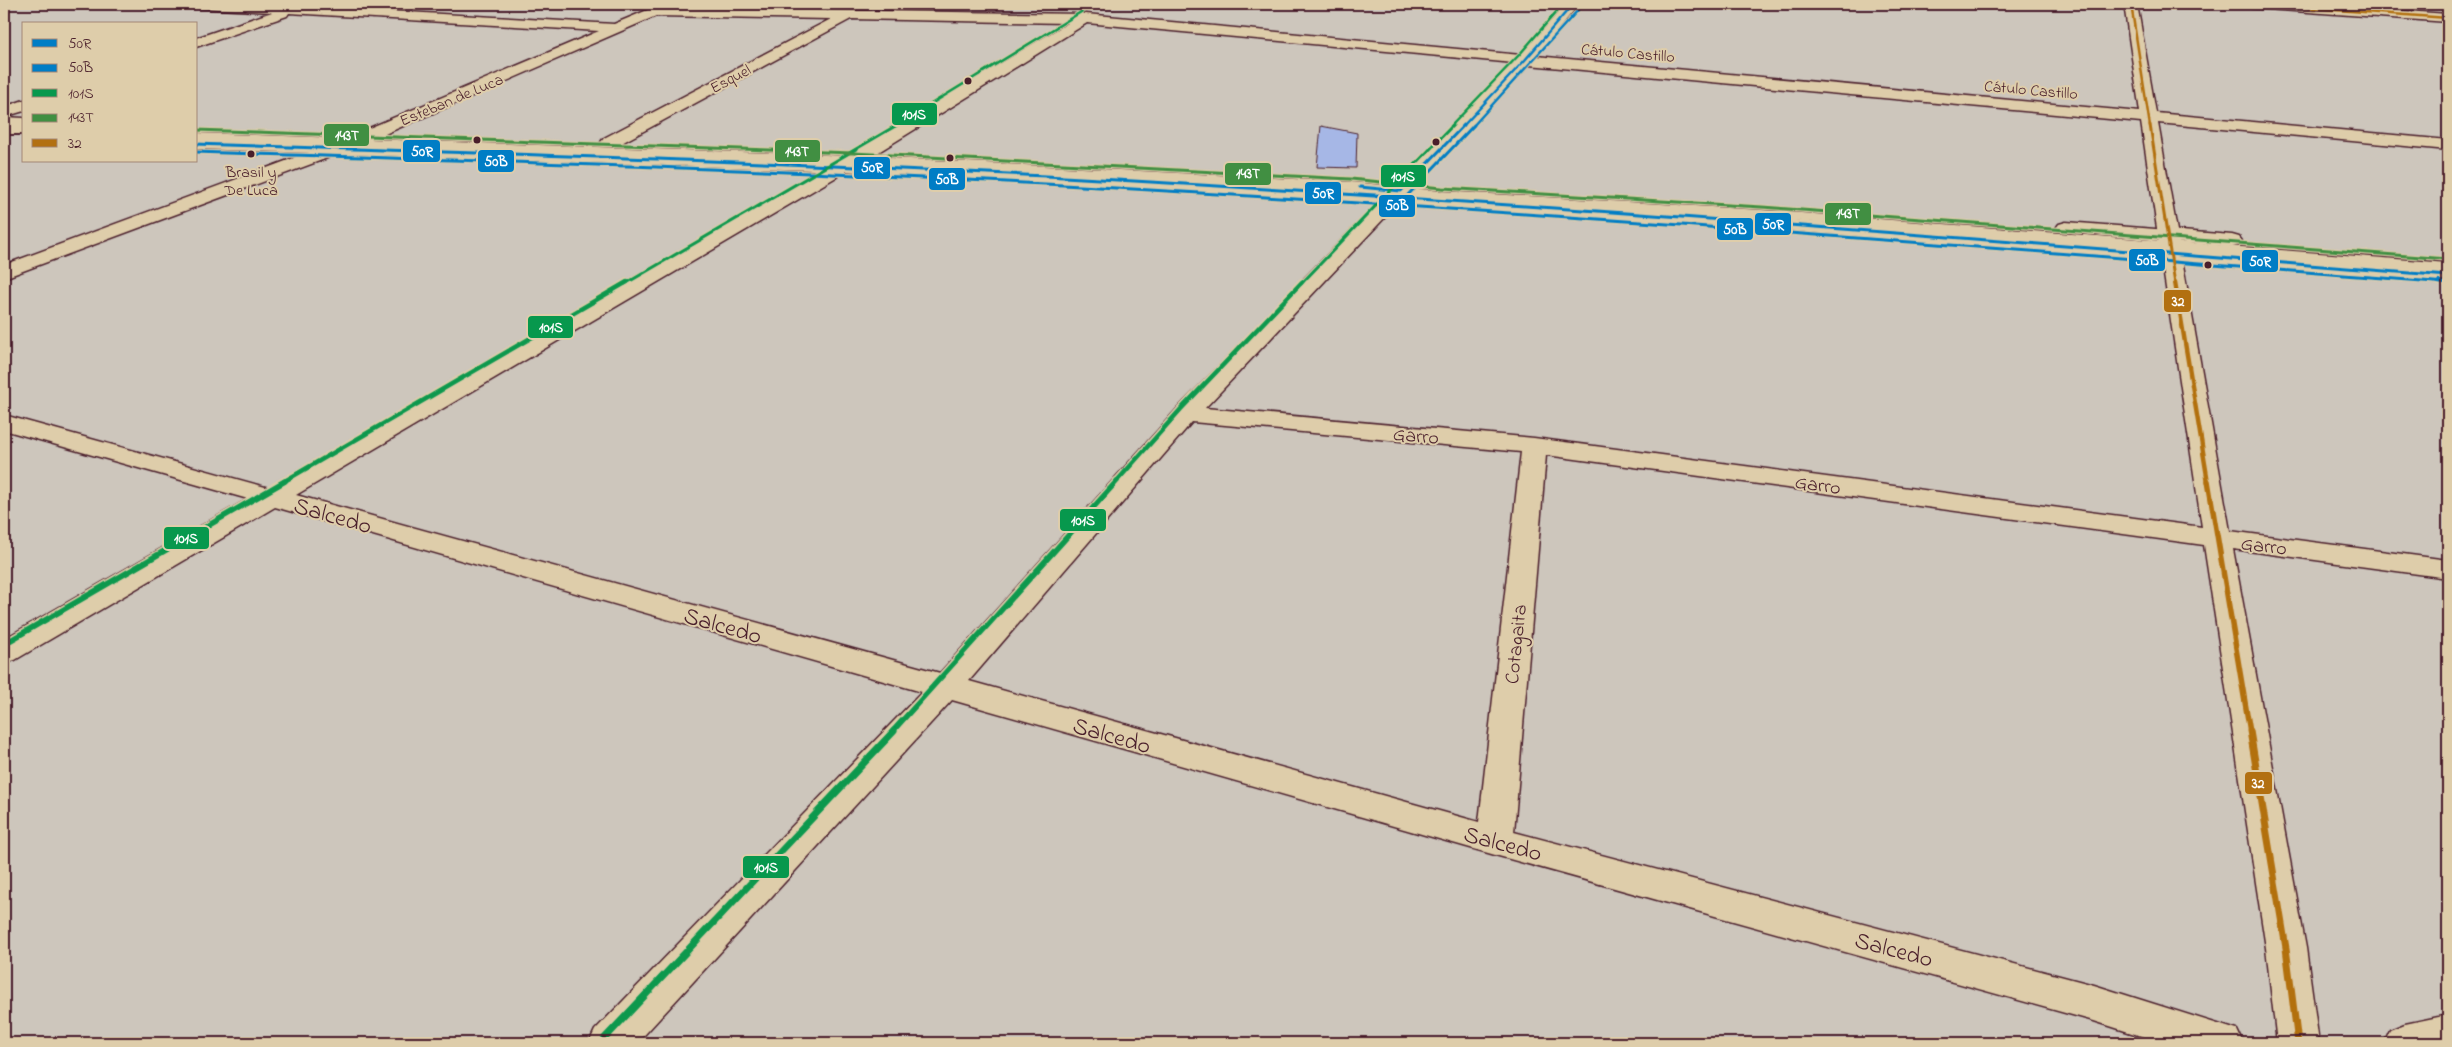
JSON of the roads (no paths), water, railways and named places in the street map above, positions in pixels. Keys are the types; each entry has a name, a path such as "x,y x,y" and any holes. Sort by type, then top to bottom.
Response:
{"street":[{"path":"200,4 301,6 616,28"},
{"name":"Esteban de Luca","path":"4,272 343,145 672,4"},
{"path":"4,653 853,159 1108,4"},
{"path":"610,1043 944,688 1186,414 1525,60 1573,4"},
{"path":"2131,4 2169,246 2286,948 2298,1043"},
{"path":"2252,4 2448,18"},
{"path":"198,42 301,6"},
{"name":"Cátulo Castillo","path":"653,12 1084,19 2448,144"},
{"name":"Esquel","path":"610,142 851,14"},
{"path":"4,112 22,106"},
{"path":"4,122 22,123"},
{"path":"198,129 610,142 853,159 1401,190"},
{"path":"4,136 22,137"},
{"path":"198,144 343,145 853,159 1401,190 1733,220 2169,246 2448,257"},
{"path":"2169,246 2448,276"},
{"name":"Garro","path":"1186,414 1534,446 2448,569"},
{"name":"Salcedo","path":"4,422 944,688 1495,841 2094,1003 2222,1043"},
{"name":"Cotagaita","path":"1495,841 1534,446"},
{"path":"2405,1043 2448,1034"}],"lane":[{"path":"4,130 22,130"},
{"path":"198,136 343,145"},
{"path":"2169,246 2448,267"}],"place":[{"name":"Brasil y De Luca","path":"251,154"}]}
